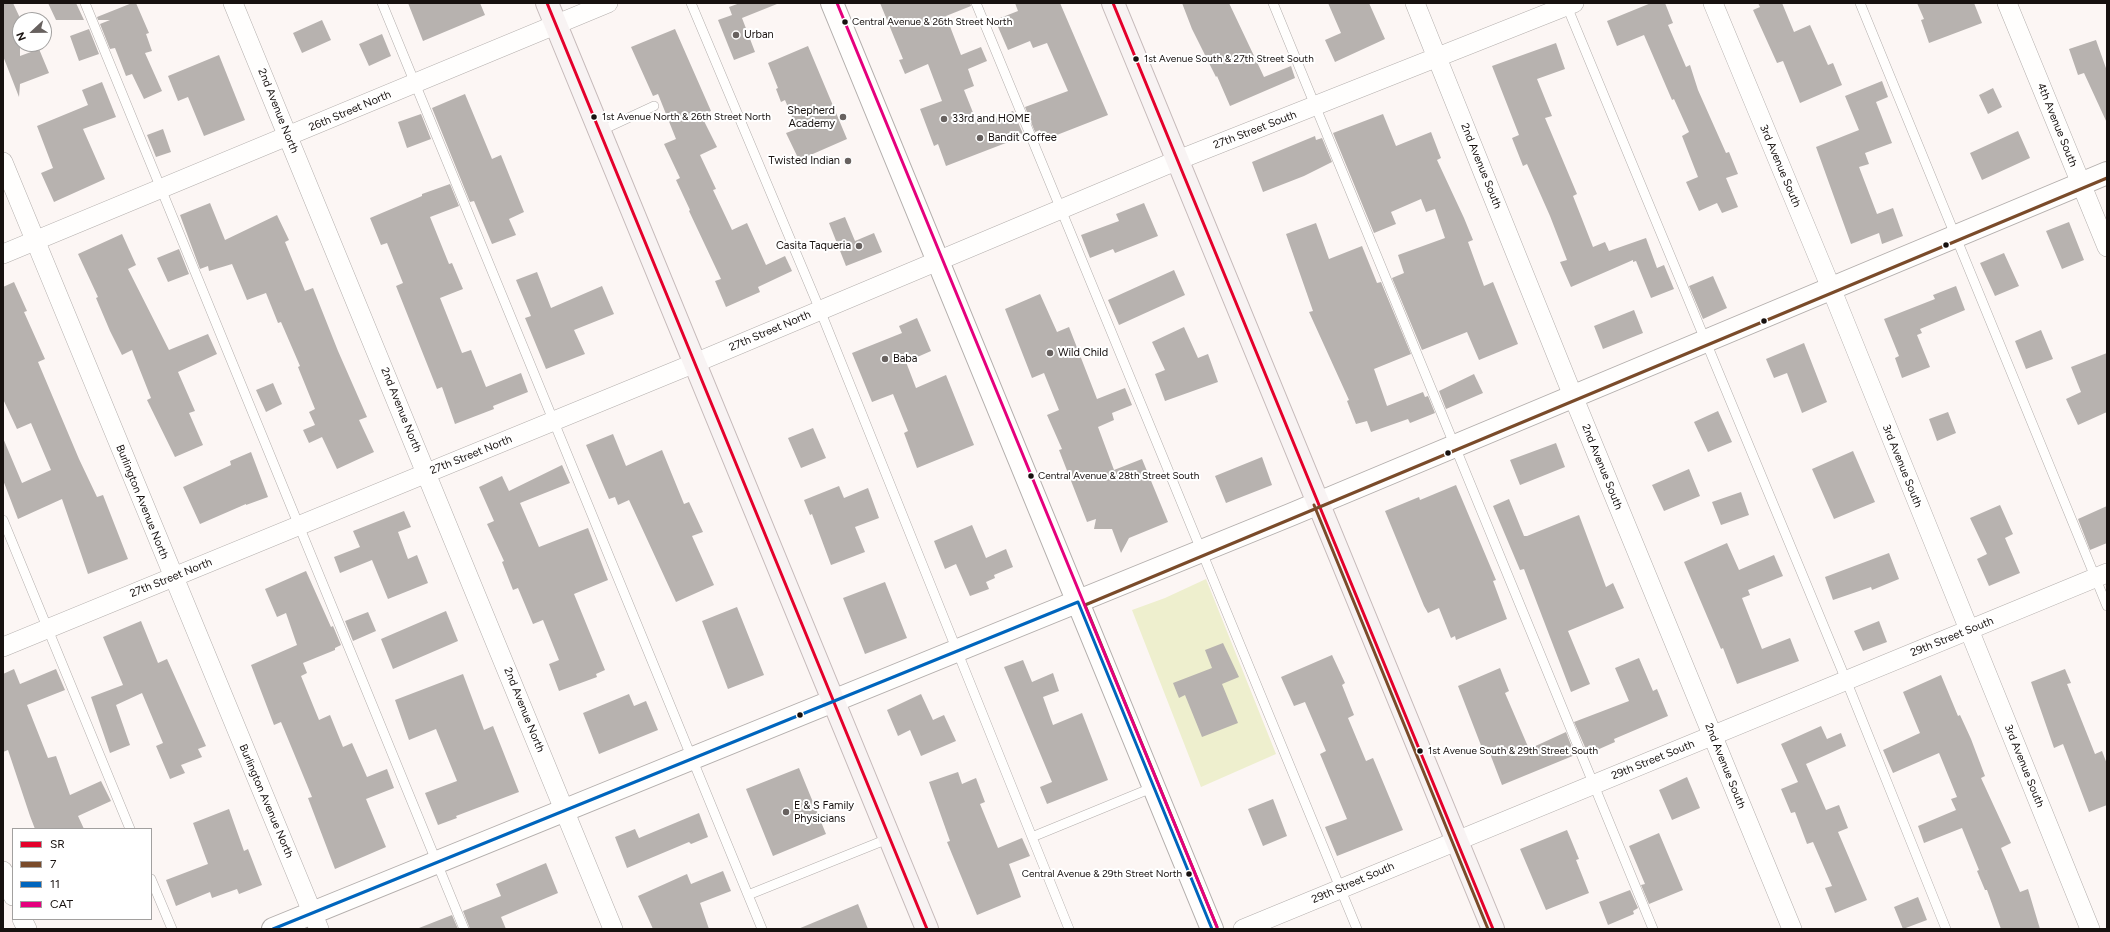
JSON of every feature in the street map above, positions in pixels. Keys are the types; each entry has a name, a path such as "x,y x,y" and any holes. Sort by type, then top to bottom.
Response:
{"main road":[{"path":"547,3 927,929"},
{"path":"1113,3 1494,929"}],"street":[{"name":"2nd Avenue North","path":"234,3 613,929"},
{"name":"26th Street North","path":"3,254 608,3"},
{"path":"832,3 1212,929"},
{"name":"2nd Avenue South","path":"1416,3 1573,396 1792,929"},
{"name":"3rd Avenue South","path":"1713,3 1831,288 2090,929"},
{"name":"4th Avenue South","path":"2007,3 2107,247"},
{"name":"27th Street South","path":"937,260 1178,160 1438,58 1569,4"},
{"name":"Burlington Avenue North","path":"3,162 315,921"},
{"path":"273,929 315,921 437,863 1319,503 2107,173"},
{"name":"27th Street North","path":"3,647 695,363 937,260"},
{"name":"29th Street South","path":"1243,929 2101,576"},
{"path":"3,871 12,894"},
{"path":"22,920 27,929"}],"lane":[{"path":"85,3 464,929"},
{"path":"382,3 762,929"},
{"path":"691,3 820,310 956,652 1069,929"},
{"path":"976,3 1357,929"},
{"path":"1272,3 1653,929"},
{"path":"1860,3 1956,236 2101,576 2107,606"},
{"path":"1569,4 1705,341 1846,680 1946,929"},
{"path":"600,131 654,106"},
{"path":"3,520 130,828"},
{"path":"1032,837 1154,787"},
{"path":"748,895 890,838"},
{"path":"152,881 172,929"}],"green space":[{"path":"1206,579 1276,754 1201,787 1132,610 1165,598"}],"building":[{"path":"3,3 13,3 17,12 12,12 12,52 20,52 20,56 31,52 40,52 49,73 20,84 19,97 3,56"},
{"path":"48,3 76,3 84,20 56,20"},
{"path":"132,3 136,3 149,33 146,34 152,51 145,53 162,91 144,99 132,74 126,76 115,48 110,49 100,24 110,20 98,20 97,17"},
{"path":"408,3 480,3 485,15 423,41"},
{"path":"740,3 777,4 742,18 755,52 734,60 718,20 732,15 729,7"},
{"path":"880,3 970,3 971,6 946,16 961,55 981,47 987,61 968,69 974,86 964,90 978,125 1013,111 1024,136 946,166 938,144 934,146 920,109 942,101 928,64 905,74 899,60 903,59"},
{"path":"1015,3 1060,3 1108,115 1044,140 1040,130 1035,132 1025,107 1068,91 1047,43 1033,48 1030,41 1008,50 995,20 1018,11"},
{"path":"1182,3 1229,3 1264,77 1291,66 1295,78 1230,106 1217,76 1216,77 1192,29"},
{"path":"1328,3 1369,3 1385,39 1335,62 1325,40 1341,33"},
{"path":"1651,3 1665,3 1673,23 1668,25 1686,67 1690,65 1698,90 1726,153 1729,152 1738,174 1726,178 1738,207 1722,213 1717,203 1699,211 1686,182 1698,177 1682,136 1689,132 1674,99 1672,100 1644,35 1617,46 1607,21"},
{"path":"1758,3 1782,3 1794,32 1810,25 1828,65 1833,63 1842,85 1800,103 1783,61 1777,63 1753,10 1760,7"},
{"path":"1917,3 1974,3 1982,23 1929,43 1921,20 1924,19"},
{"path":"322,20 331,40 302,53 293,33"},
{"path":"89,29 99,54 79,61 70,36"},
{"path":"675,29 711,111 701,115 717,147 700,155 716,189 713,190 732,230 747,223 766,265 785,256 792,271 758,287 760,292 726,307 715,281 721,279 689,211 690,210 676,180 680,178 664,144 676,139 658,94 653,96 631,47"},
{"path":"382,34 391,56 369,66 359,44"},
{"path":"2096,40 2107,71 2107,123 2084,73 2078,75 2069,49"},
{"path":"1556,43 1565,69 1537,79 1552,116 1545,118 1577,194 1573,196 1593,247 1605,242 1609,251 1646,238 1657,268 1664,265 1674,289 1651,298 1636,261 1633,262 1633,260 1571,287 1560,262 1567,260 1550,216 1527,164 1523,166 1512,138 1519,135 1492,66"},
{"path":"808,46 847,139 799,160 786,133 797,129 785,100 781,102 776,89 778,88 768,63"},
{"path":"219,55 245,120 204,136 188,97 178,101 168,76"},
{"path":"1882,81 1888,97 1876,102 1892,143 1865,153 1869,164 1859,167 1877,214 1893,208 1903,236 1882,244 1879,233 1851,244 1816,147 1859,130 1845,96"},
{"path":"102,82 116,117 83,129 105,179 54,202 41,173 53,168 37,126 88,105 82,90"},
{"path":"1993,88 2002,107 1988,114 1979,95"},
{"path":"465,94 492,159 501,155 524,212 509,219 516,235 492,244 474,201 470,202 432,108"},
{"path":"421,114 431,139 407,148 398,122"},
{"path":"1383,114 1396,146 1431,132 1441,158 1437,160 1473,240 1468,242 1484,286 1493,282 1518,344 1479,360 1467,332 1422,350 1392,278 1404,273 1398,255 1445,238 1435,209 1426,212 1421,199 1391,212 1396,224 1374,233 1333,133"},
{"path":"163,129 171,152 156,157 147,135"},
{"path":"2018,131 2030,158 1982,180 1970,153"},
{"path":"1315,136 1316,140 1322,138 1332,162 1304,176 1263,192 1252,162"},
{"path":"450,184 459,206 430,217 449,264 452,263 463,289 440,298 462,353 471,350 486,387 521,373 528,392 493,406 494,409 455,424 442,387 437,389 396,286 403,283 387,243 381,245 370,218 422,196 422,194"},
{"path":"210,203 225,240 277,215 289,240 285,242 305,291 313,288 338,351 367,417 359,420 374,452 337,469 322,437 309,443 303,430 315,425 309,412 315,409 298,367 300,366 281,322 278,323 266,293 247,300 232,264 209,271 208,266 200,269 180,215"},
{"path":"1144,203 1158,236 1115,253 1113,249 1090,258 1081,235 1119,221 1116,214"},
{"name":"Casita Taqueria","path":"845,217 855,241 874,233 882,252 846,266 829,223"},
{"path":"2069,222 2084,260 2062,269 2046,231"},
{"path":"1316,223 1329,259 1362,246 1377,283 1381,282 1411,354 1374,369 1387,406 1423,392 1425,397 1428,396 1435,413 1410,423 1408,419 1371,432 1367,421 1356,424 1347,401 1349,400 1309,312 1313,311 1286,234"},
{"path":"122,234 136,265 128,269 169,350 208,334 217,354 178,372 195,411 189,413 203,445 175,457 147,400 151,398 132,350 122,355 110,331 96,298 98,297 78,254"},
{"path":"179,249 189,274 168,282 157,258"},
{"path":"2004,253 2019,286 1995,296 1980,263"},
{"path":"1174,270 1185,295 1119,325 1108,300"},
{"path":"537,272 551,308 602,286 614,314 574,330 585,354 546,369 525,318 531,316 516,280"},
{"path":"1713,276 1727,308 1703,319 1689,286"},
{"path":"14,282 27,311 24,312 45,359 38,362 79,459 97,497 103,495 128,559 88,574 62,499 18,519 3,480 3,438 22,483 51,470 31,423 17,429 3,399 3,287"},
{"path":"1956,286 1965,310 1920,329 1922,333 1917,335 1930,367 1902,378 1895,358 1899,356 1884,319 1935,299 1933,295"},
{"path":"1040,294 1057,332 1069,327 1097,399 1125,388 1132,405 1112,413 1114,420 1098,427 1114,470 1142,459 1168,522 1129,538 1121,553 1112,529 1094,529 1096,519 1087,522 1059,450 1062,449 1047,415 1059,410 1044,373 1032,378 1005,309"},
{"path":"1634,310 1643,333 1603,349 1594,326"},
{"path":"917,318 931,351 906,362 916,388 946,375 974,445 917,468 904,433 908,431 893,394 872,402 852,353 902,333 899,326"},
{"path":"1184,327 1198,358 1208,354 1218,382 1165,401 1155,374 1165,370 1152,342"},
{"path":"2041,330 2053,359 2026,369 2015,341"},
{"path":"1804,343 1827,402 1802,413 1787,373 1774,378 1766,359"},
{"path":"2107,353 2107,412 2078,425 2066,399 2081,392 2071,367"},
{"path":"1474,374 1483,393 1446,409 1439,391"},
{"path":"273,383 282,404 266,412 256,390"},
{"path":"1718,411 1732,442 1708,452 1694,422"},
{"path":"1948,412 1956,433 1937,441 1929,419"},
{"path":"813,428 826,458 801,468 788,438"},
{"path":"613,434 626,466 662,450 684,504 689,502 703,532 692,536 714,585 676,602 629,500 618,505 615,497 609,499 586,445"},
{"path":"1556,443 1565,467 1520,485 1510,460"},
{"path":"1853,451 1875,502 1834,519 1812,469"},
{"path":"251,452 268,497 246,504 200,524 183,487 231,465 230,461"},
{"path":"1262,457 1272,485 1226,503 1215,476"},
{"path":"562,465 570,483 520,503 539,547 588,528 608,580 574,594 605,670 596,674 597,677 559,691 549,664 559,660 543,620 533,624 518,588 513,590 502,562 504,561 487,524 494,521 479,487 502,476 509,491"},
{"path":"1689,469 1700,496 1664,511 1652,485"},
{"path":"1456,485 1496,580 1493,581 1507,619 1456,640 1455,636 1451,638 1439,608 1428,613 1424,606 1385,511 1419,497 1420,500"},
{"path":"839,486 844,498 868,488 879,518 855,527 865,552 831,565 812,514 810,515 804,500"},
{"path":"1741,492 1749,515 1721,525 1712,502"},
{"path":"1509,499 1524,536 1579,515 1606,587 1613,583 1624,608 1568,631 1590,684 1571,692 1524,569 1520,570 1493,506"},
{"path":"2000,505 2013,534 2005,538 2020,573 1989,586 1977,559 1987,554 1970,518"},
{"path":"2107,506 2107,543 2090,550 2078,519"},
{"path":"404,511 411,527 398,532 408,559 417,555 428,583 388,599 372,560 340,573 334,557 360,547 353,531"},
{"path":"972,525 986,558 1006,549 1013,567 994,575 995,578 986,582 989,589 970,596 956,564 945,569 934,541"},
{"path":"1727,543 1739,570 1774,555 1783,576 1748,590 1750,595 1742,598 1762,649 1790,638 1799,661 1737,684 1723,648 1721,649 1684,562"},
{"path":"1889,553 1899,579 1872,590 1871,587 1833,600 1825,577"},
{"path":"306,571 331,627 333,626 341,645 335,648 335,650 303,663 307,673 301,676 319,720 330,715 343,747 352,743 367,777 387,769 394,788 366,799 386,847 335,869 308,798 312,797 281,722 274,725 251,665 297,645 286,613 277,617 265,589"},
{"path":"885,582 907,638 865,654 843,598"},
{"path":"737,607 764,675 728,689 702,621"},
{"path":"446,611 458,641 393,669 381,639"},
{"path":"368,612 376,631 353,641 345,621"},
{"path":"141,621 158,663 167,659 206,746 198,749 202,757 181,765 185,773 170,779 156,746 163,743 142,693 116,705 130,745 110,753 91,697 123,685 103,637"},
{"path":"1879,621 1887,642 1863,651 1854,631"},
{"path":"1223,643 1239,677 1222,684 1238,723 1202,737 1185,695 1179,698 1173,683 1212,668 1205,650"},
{"path":"1332,655 1345,683 1342,685 1354,715 1348,718 1366,761 1373,758 1403,830 1337,856 1325,827 1347,819 1320,754 1326,751 1305,702 1294,706 1281,677"},
{"path":"1639,658 1653,691 1657,689 1668,716 1614,739 1615,742 1588,754 1574,722 1629,701 1615,668"},
{"path":"1023,660 1032,682 1053,673 1059,691 1043,697 1053,725 1082,713 1108,780 1047,804 1040,787 1052,782 1004,667"},
{"path":"1500,668 1509,691 1505,693 1529,749 1566,732 1575,755 1502,785 1487,746 1482,748 1458,686"},
{"path":"14,669 20,684 56,669 65,690 27,705 48,758 56,756 70,795 101,781 111,801 78,816 84,828 35,828 8,750 3,752 3,674"},
{"path":"2065,669 2071,683 2067,684 2095,754 2102,751 2107,764 2107,805 2089,812 2063,744 2054,748 2031,682"},
{"path":"463,674 484,730 493,726 519,792 456,816 457,818 438,825 425,793 457,781 436,729 409,740 395,700"},
{"path":"1941,675 1958,716 1960,715 1971,739 1985,776 1981,778 2011,843 2001,848 2020,892 2028,889 2040,929 2001,929 1987,890 1985,890 1977,871 1979,870 1962,828 1924,843 1918,826 1956,810 1951,799 1957,797 1939,753 1893,773 1883,750 1920,733 1903,692"},
{"path":"629,694 634,706 646,701 658,730 599,754 583,713"},
{"path":"921,694 933,720 944,715 956,741 921,756 910,730 898,736 887,710"},
{"path":"1821,726 1827,739 1841,733 1846,746 1806,764 1826,810 1839,805 1848,828 1838,832 1867,900 1835,913 1825,888 1832,886 1813,842 1807,844 1795,812 1791,813 1781,789 1798,782 1781,744"},
{"name":"E & S Family Physicians","path":"799,768 826,834 773,856 746,789"},
{"path":"958,772 962,784 976,778 985,802 980,804 998,848 1022,838 1030,856 1009,864 1021,897 977,915 947,842 950,841 929,782"},
{"path":"1687,777 1700,808 1672,820 1659,790"},
{"path":"1273,799 1287,836 1263,846 1248,809"},
{"path":"229,809 244,851 248,849 262,885 239,894 237,889 212,898 210,892 176,906 166,880 208,864 193,823"},
{"path":"699,813 708,837 691,844 689,842 627,868 615,837 635,829 639,838"},
{"path":"1567,830 1579,859 1576,860 1589,893 1546,910 1520,849"},
{"path":"1659,833 1683,890 1649,904 1641,885 1645,884 1629,846"},
{"path":"546,863 558,893 501,917 506,929 470,929 463,911 501,896 496,884"},
{"path":"723,871 731,891 700,903 709,929 653,929 638,896 687,874 691,884"},
{"path":"1630,890 1638,908 1633,911 1634,914 1608,925 1599,902"},
{"path":"1918,897 1927,920 1903,929 1894,907"},
{"path":"858,904 868,929 798,929"},
{"path":"452,915 458,929 419,929 419,928"}],"transit line":[{"name":"SR","path":"547,3 927,929"},
{"name":"CAT","path":"837,3 1217,927"},
{"name":"SR","path":"1113,3 1493,929"},
{"name":"7","path":"1217,927 1085,605 2107,178"},
{"name":"7","path":"1314,505 1488,929"},
{"name":"11","path":"273,929 1078,602 1212,929"}],"place":[{"name":"Central Avenue & 26th Street North","path":"845,22"},
{"name":"Urban","path":"736,35"},
{"name":"1st Avenue South & 27th Street South","path":"1136,59"},
{"name":"1st Avenue North & 26th Street North","path":"594,117"},
{"name":"Shepherd Academy","path":"843,117"},
{"name":"33rd and HOME","path":"944,119"},
{"name":"Bandit Coffee","path":"980,138"},
{"name":"Twisted Indian","path":"848,161"},
{"name":"Casita Taqueria","path":"859,246"},
{"name":"Wild Child","path":"1050,353"},
{"name":"Baba","path":"885,359"},
{"name":"Central Avenue & 28th Street South","path":"1031,476"},
{"name":"1st Avenue South & 29th Street South","path":"1420,751"},
{"name":"E & S Family Physicians","path":"786,812"},
{"name":"Central Avenue & 29th Street North","path":"1189,874"}]}
